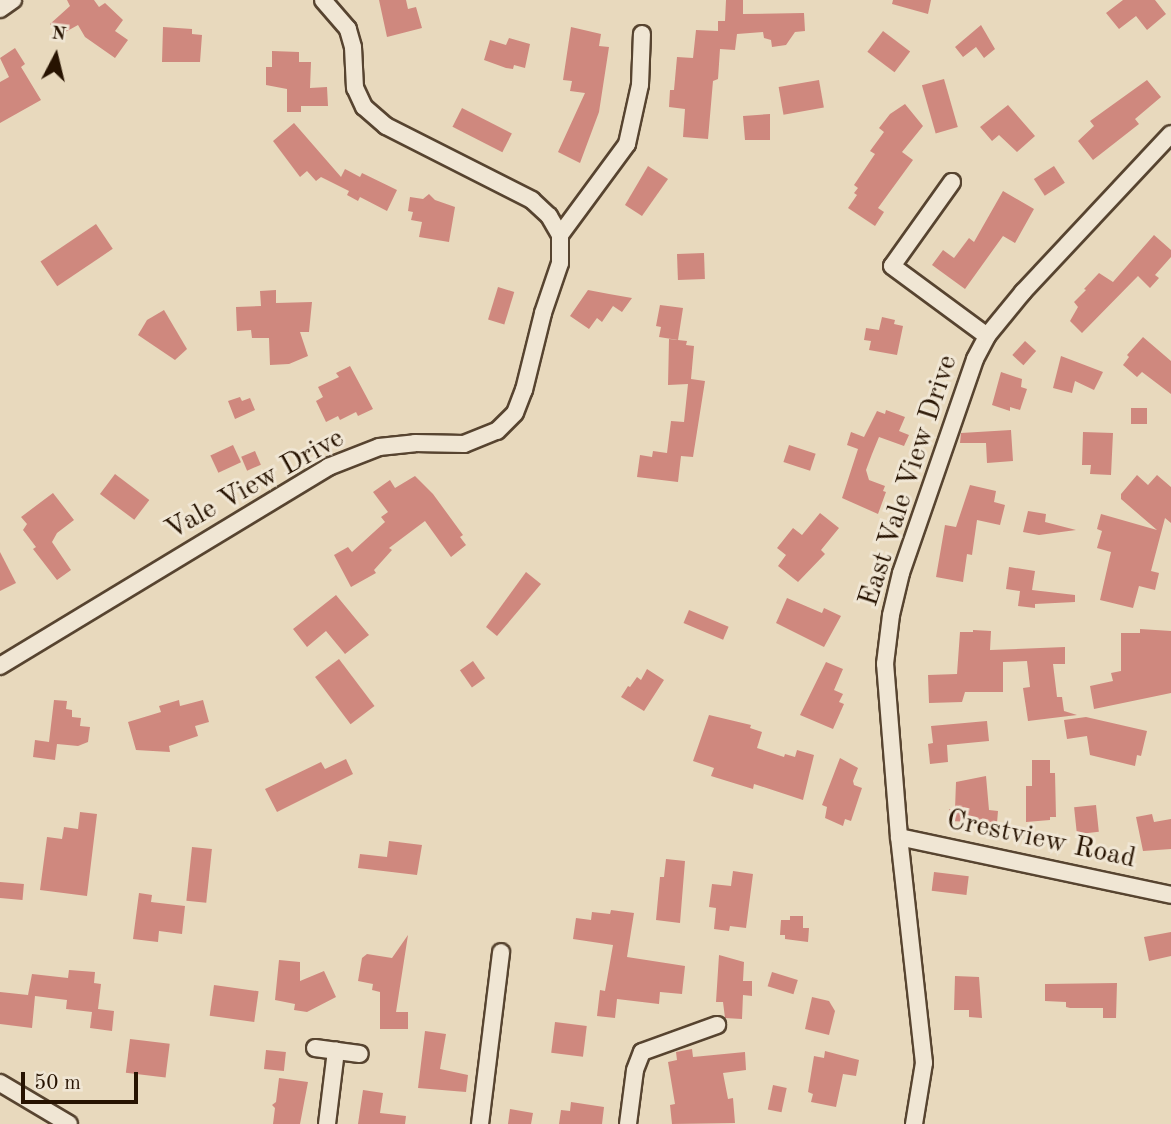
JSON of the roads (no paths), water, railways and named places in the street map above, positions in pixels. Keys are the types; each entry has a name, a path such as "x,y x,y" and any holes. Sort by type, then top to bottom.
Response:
{"street":[{"path":"0,9 13,0"},
{"path":"323,0 348,29 353,47 355,88 364,107 386,126 532,200 549,216 560,235 627,144 640,85 642,34"},
{"name":"East Vale View Drive","path":"914,1124 923,1063 899,837 885,664 891,615 901,573 975,359 988,336 1023,292 1171,134"},
{"path":"952,182 892,265 988,336"},
{"name":"Vale View Drive","path":"0,666 328,467 379,447 415,443 464,444 498,431 515,413 524,390 542,313 560,263 560,235"},
{"name":"Crestview Road","path":"899,837 1171,895"},
{"path":"480,1124 501,953"},
{"path":"628,1124 635,1070 642,1052 718,1025"},
{"path":"315,1048 360,1054"},
{"path":"327,1124 336,1051"},
{"path":"0,1083 69,1124"}]}
